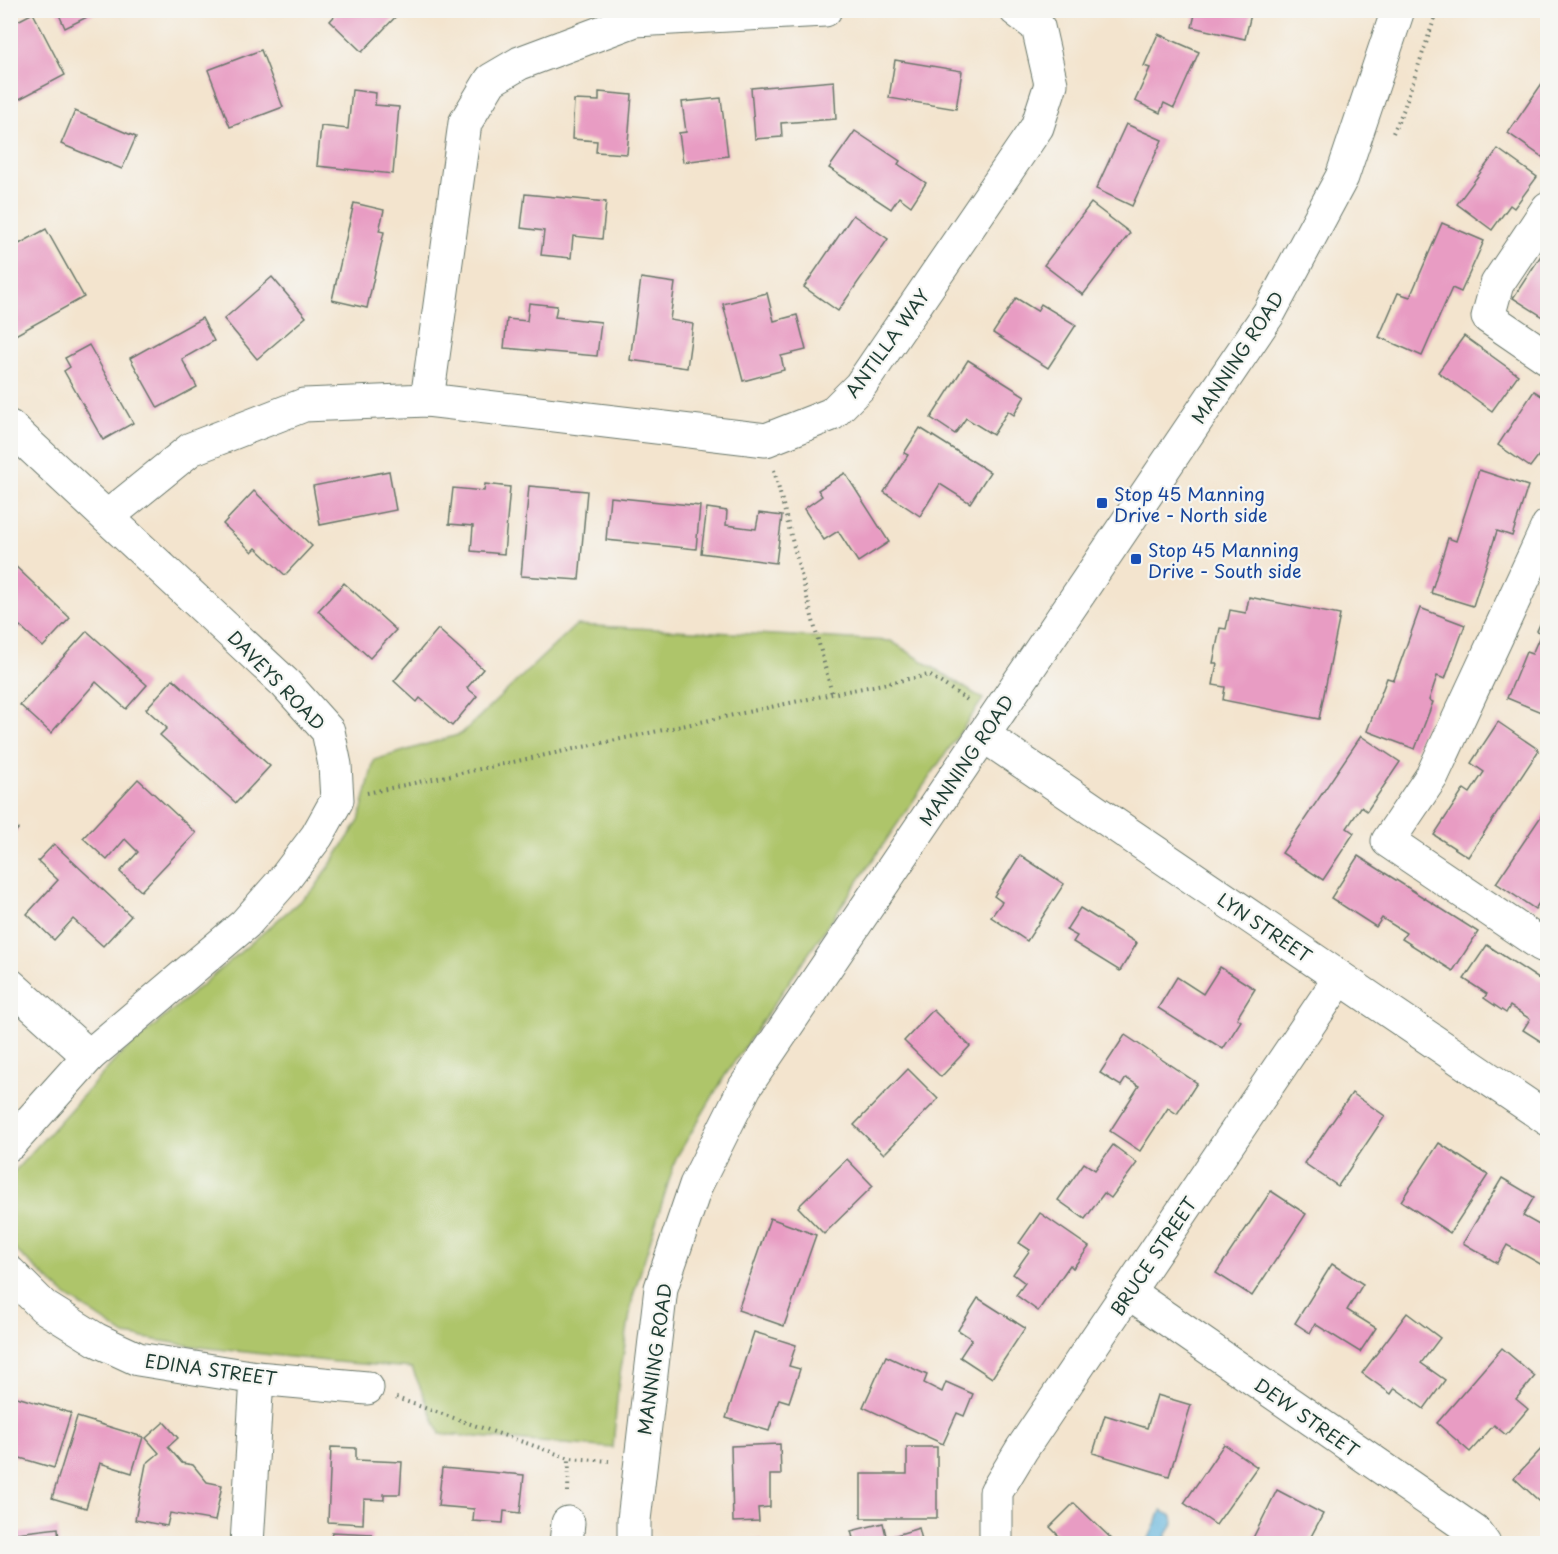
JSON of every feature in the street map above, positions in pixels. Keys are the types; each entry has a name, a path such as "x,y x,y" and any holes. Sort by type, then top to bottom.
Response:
{"street":[{"path":"427,400 465,123 491,80 520,63 635,20 825,10"},
{"name":"MANNING ROAD","path":"634,1544 640,1463 661,1288 696,1185 745,1087 1269,313 1342,177 1398,10"},
{"name":"ANTILLA WAY","path":"107,517 190,449 304,405 427,400 766,440 832,414 860,386 1038,127 1051,84 1038,16"},
{"path":"1548,208 1497,284 1488,317 1548,357"},
{"name":"DAVEYS ROAD","path":"10,427 286,684 328,731 335,765 337,800"},
{"path":"1547,530 1432,776 1388,841 1542,945 1548,937"},
{"name":"LYN STREET","path":"989,727 1340,978 1548,1119"},
{"path":"10,1144 89,1056 245,924 283,881 317,836 337,800"},
{"name":"BRUCE STREET","path":"996,1544 996,1492 1022,1449 1340,978"},
{"path":"10,985 89,1056"},
{"name":"EDINA STREET","path":"10,1273 44,1306 97,1340 138,1359 257,1378 367,1388"},
{"name":"DEW STREET","path":"1128,1293 1475,1532 1484,1544"},
{"path":"247,1544 257,1378"}],"path":[{"path":"766,440 832,694"},
{"path":"337,800 929,675 989,727"},
{"path":"367,1388 569,1458 640,1463"}],"green space":[{"path":"576,625 891,641 983,699 726,1074 676,1158 633,1296 618,1387 613,1448 440,1434 412,1368 199,1347 125,1335 64,1294 11,1246 11,1175 118,1057 315,888 359,821 374,760 461,734"}],"water":[{"path":"1161,1511 1173,1516 1174,1523 1167,1534 1165,1543 1147,1543"}],"building":[{"path":"57,10 101,10 65,28"},
{"path":"340,10 402,10 362,52 330,21"},
{"path":"1196,10 1252,10 1245,39 1192,27"},
{"path":"33,13 65,75 10,104 10,25"},
{"path":"1158,34 1199,52 1174,108 1164,103 1160,113 1135,101 1150,68 1144,66"},
{"path":"261,50 283,107 230,127 208,70"},
{"path":"895,60 962,71 956,109 889,98"},
{"path":"1545,79 1548,81 1548,161 1508,133"},
{"path":"834,81 836,119 781,123 782,137 755,139 751,88"},
{"path":"352,90 376,93 375,105 399,107 393,174 317,166 321,126 348,129"},
{"path":"599,92 632,95 627,154 596,152 597,141 572,139 574,100 599,101"},
{"path":"721,98 728,156 683,162 679,133 686,132 682,102"},
{"path":"75,111 136,137 122,169 61,144"},
{"path":"1126,124 1162,140 1132,206 1096,189"},
{"path":"855,131 900,161 898,164 926,183 911,206 899,197 891,209 829,168"},
{"path":"1498,149 1537,177 1514,208 1510,205 1492,230 1457,204"},
{"path":"525,194 606,202 602,239 573,236 571,258 541,255 544,231 521,228"},
{"path":"354,203 384,210 379,231 384,232 367,308 332,300"},
{"path":"1091,203 1130,233 1083,295 1044,265"},
{"path":"853,215 888,239 838,311 804,287"},
{"path":"1442,223 1484,241 1461,292 1452,288 1422,356 1379,337 1398,293 1410,297"},
{"path":"46,229 84,297 10,338 10,249"},
{"path":"1542,254 1548,257 1548,320 1513,298"},
{"path":"272,277 306,317 257,359 224,319"},
{"path":"641,278 675,283 670,320 693,324 687,368 630,360"},
{"path":"767,293 774,321 797,315 806,350 781,356 784,370 743,381 723,304"},
{"path":"1016,298 1037,311 1041,304 1076,325 1048,368 993,333"},
{"path":"529,303 557,306 555,317 601,322 597,356 504,348 507,319 527,321"},
{"path":"202,318 214,341 182,359 197,387 158,408 130,358"},
{"path":"1464,336 1518,375 1492,411 1438,372"},
{"path":"89,345 133,423 103,440 64,371 70,367 65,358"},
{"path":"968,360 1025,396 1014,415 1008,411 993,435 966,418 955,434 931,418"},
{"path":"1534,391 1548,400 1548,461 1539,455 1530,467 1498,445"},
{"path":"920,428 990,472 970,503 940,484 920,516 884,492 908,455 904,453"},
{"path":"1479,470 1528,486 1512,536 1497,531 1473,606 1431,593 1448,538 1456,541"},
{"path":"389,471 396,510 320,525 313,486"},
{"path":"845,473 889,542 858,562 838,531 824,540 804,509 822,496 818,490"},
{"path":"485,484 510,487 504,554 471,551 473,526 449,524 453,488 484,491"},
{"path":"529,486 587,491 579,580 521,576"},
{"path":"254,491 312,546 285,575 256,548 252,552 223,524"},
{"path":"610,497 700,506 696,549 606,540"},
{"path":"707,508 727,511 726,525 756,529 759,513 782,516 776,563 701,553"},
{"path":"12,563 70,618 43,647 20,626 10,636"},
{"path":"344,583 396,630 370,658 318,611"},
{"path":"1249,597 1340,615 1319,719 1223,700 1225,687 1213,685 1217,663 1213,663 1220,628 1226,629 1230,610 1246,613"},
{"path":"1548,607 1548,715 1507,698 1526,652 1532,654 1541,633 1537,631"},
{"path":"1420,608 1465,625 1445,679 1437,676 1429,700 1433,702 1415,749 1367,731 1387,678 1394,680"},
{"path":"438,629 483,669 467,688 477,696 452,726 420,698 417,702 394,681"},
{"path":"87,631 147,685 126,709 96,682 51,733 20,705"},
{"path":"173,679 270,766 236,803 160,735 167,728 146,709"},
{"path":"1498,722 1539,750 1468,857 1434,835 1464,789 1470,793 1484,772 1471,763"},
{"path":"1361,736 1400,762 1367,811 1361,807 1347,828 1354,833 1323,880 1282,853"},
{"path":"138,779 196,833 141,891 120,872 138,852 125,839 107,860 83,838"},
{"path":"1548,806 1548,890 1535,909 1496,883"},
{"path":"10,822 18,829 10,838"},
{"path":"54,844 131,916 103,946 73,919 54,940 27,914 58,880 38,861"},
{"path":"1020,855 1064,884 1027,941 991,917 1002,902 994,896"},
{"path":"1358,856 1478,932 1453,971 1402,939 1406,933 1382,918 1376,927 1331,898"},
{"path":"1080,908 1137,943 1120,971 1073,942 1077,936 1066,930"},
{"path":"1487,945 1548,985 1548,1046 1523,1030 1530,1019 1510,1006 1506,1013 1484,998 1487,994 1464,979"},
{"path":"1220,967 1255,989 1237,1018 1241,1021 1223,1049 1158,1008 1177,977 1203,994"},
{"path":"933,1010 970,1046 941,1077 904,1041"},
{"path":"1125,1035 1197,1083 1177,1114 1168,1108 1140,1151 1110,1131 1139,1086 1126,1078 1121,1086 1100,1073"},
{"path":"908,1069 938,1099 884,1154 854,1125"},
{"path":"1352,1093 1385,1116 1338,1186 1304,1163"},
{"path":"1439,1143 1488,1175 1450,1233 1401,1201"},
{"path":"1113,1145 1137,1163 1111,1198 1104,1193 1085,1219 1058,1200 1084,1163 1095,1170"},
{"path":"847,1159 873,1186 824,1234 798,1207"},
{"path":"1502,1178 1534,1197 1523,1216 1548,1230 1548,1256 1542,1265 1507,1245 1497,1263 1463,1243"},
{"path":"1271,1191 1306,1214 1252,1296 1216,1273"},
{"path":"1040,1213 1089,1247 1073,1268 1070,1265 1038,1311 1016,1295 1025,1283 1013,1274 1030,1250 1019,1243"},
{"path":"770,1218 816,1235 784,1326 738,1310"},
{"path":"1332,1264 1363,1284 1347,1310 1376,1328 1360,1352 1315,1324 1310,1333 1295,1323"},
{"path":"978,1298 1025,1328 992,1378 960,1357 972,1339 958,1330"},
{"path":"1407,1313 1440,1338 1421,1363 1445,1380 1424,1409 1395,1388 1391,1394 1362,1373"},
{"path":"754,1332 796,1345 789,1366 800,1369 789,1402 779,1399 769,1431 726,1418"},
{"path":"1502,1348 1535,1376 1516,1399 1528,1409 1506,1435 1494,1425 1470,1452 1437,1423"},
{"path":"886,1356 927,1375 924,1383 942,1392 946,1382 973,1394 964,1416 957,1413 943,1444 863,1407"},
{"path":"10,1395 71,1413 54,1468 10,1455"},
{"path":"1157,1395 1191,1405 1169,1476 1093,1453 1105,1415 1147,1428"},
{"path":"77,1417 143,1437 132,1473 100,1463 86,1508 52,1498"},
{"path":"164,1422 178,1438 168,1447 182,1463 193,1465 207,1482 222,1485 215,1521 170,1513 167,1526 135,1520 146,1464 159,1453 146,1438"},
{"path":"1548,1442 1548,1509 1514,1478"},
{"path":"780,1444 781,1475 770,1475 770,1507 758,1508 759,1521 733,1522 731,1446"},
{"path":"1224,1444 1257,1467 1216,1525 1184,1503"},
{"path":"331,1447 356,1448 356,1460 402,1462 400,1494 384,1494 384,1500 364,1499 363,1524 328,1522"},
{"path":"907,1447 937,1447 937,1518 861,1518 861,1474 907,1474"},
{"path":"442,1468 524,1475 520,1513 504,1511 503,1523 473,1521 474,1509 438,1506"},
{"path":"1277,1490 1323,1514 1307,1544 1250,1544"},
{"path":"1074,1503 1117,1544 1067,1544 1050,1527"},
{"path":"883,1523 888,1544 846,1544 845,1540 853,1538 851,1531"},
{"path":"58,1528 59,1544 18,1544 17,1533"},
{"path":"919,1528 923,1544 895,1544 893,1536"},
{"path":"332,1532 372,1534 371,1544 329,1544"},
{"path":"762,1539 762,1544 725,1544 725,1541"}],"place":[{"name":"Stop 45 Manning Drive - North side","path":"1102,503"},
{"name":"Stop 45 Manning Drive - South side","path":"1136,559"}]}
